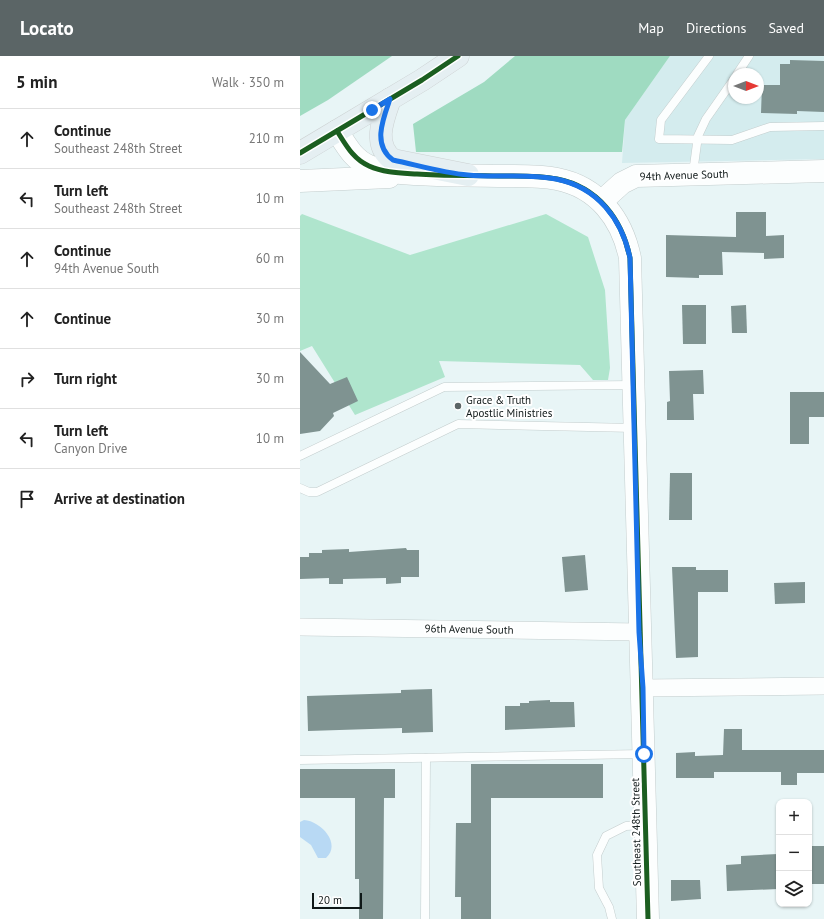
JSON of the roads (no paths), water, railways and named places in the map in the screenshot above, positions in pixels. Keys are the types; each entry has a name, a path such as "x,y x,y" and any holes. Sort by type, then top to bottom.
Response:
{"main road":[{"path":"300,153 458,56"},
{"path":"390,99 383,118 380,136 382,148 388,157 393,160 468,175"}],"street":[{"path":"337,131 350,152 368,166 381,171 436,175"},
{"name":"94th Avenue South","path":"602,201 622,183 636,176 824,171"},
{"path":"300,181 436,175 556,178 572,183 588,191 602,201"},
{"name":"Southeast 248th Street","path":"602,201 621,227 627,242 630,258 639,632 643,688 648,919"},
{"name":"96th Avenue South","path":"300,627 639,632"},
{"path":"643,688 824,686"}],"lane":[{"path":"709,56 661,120 659,139 732,140 770,127 824,126"},
{"path":"741,68 749,56"},
{"path":"692,174 697,140 706,119 728,88"},
{"path":"300,456 444,387 633,385"},
{"path":"300,488 309,492 317,492 458,424 634,428"},
{"path":"300,760 644,754"},
{"path":"425,919 426,758"},
{"path":"612,919 609,907 599,888 597,855 606,836 626,826 646,825"}],"water":[{"path":"304,820 317,824 323,829 331,840 332,846 326,858 318,858 311,845 300,837 300,822"}],"place":[{"name":"Grace & Truth Apostlic Ministries","path":"458,406"}]}
